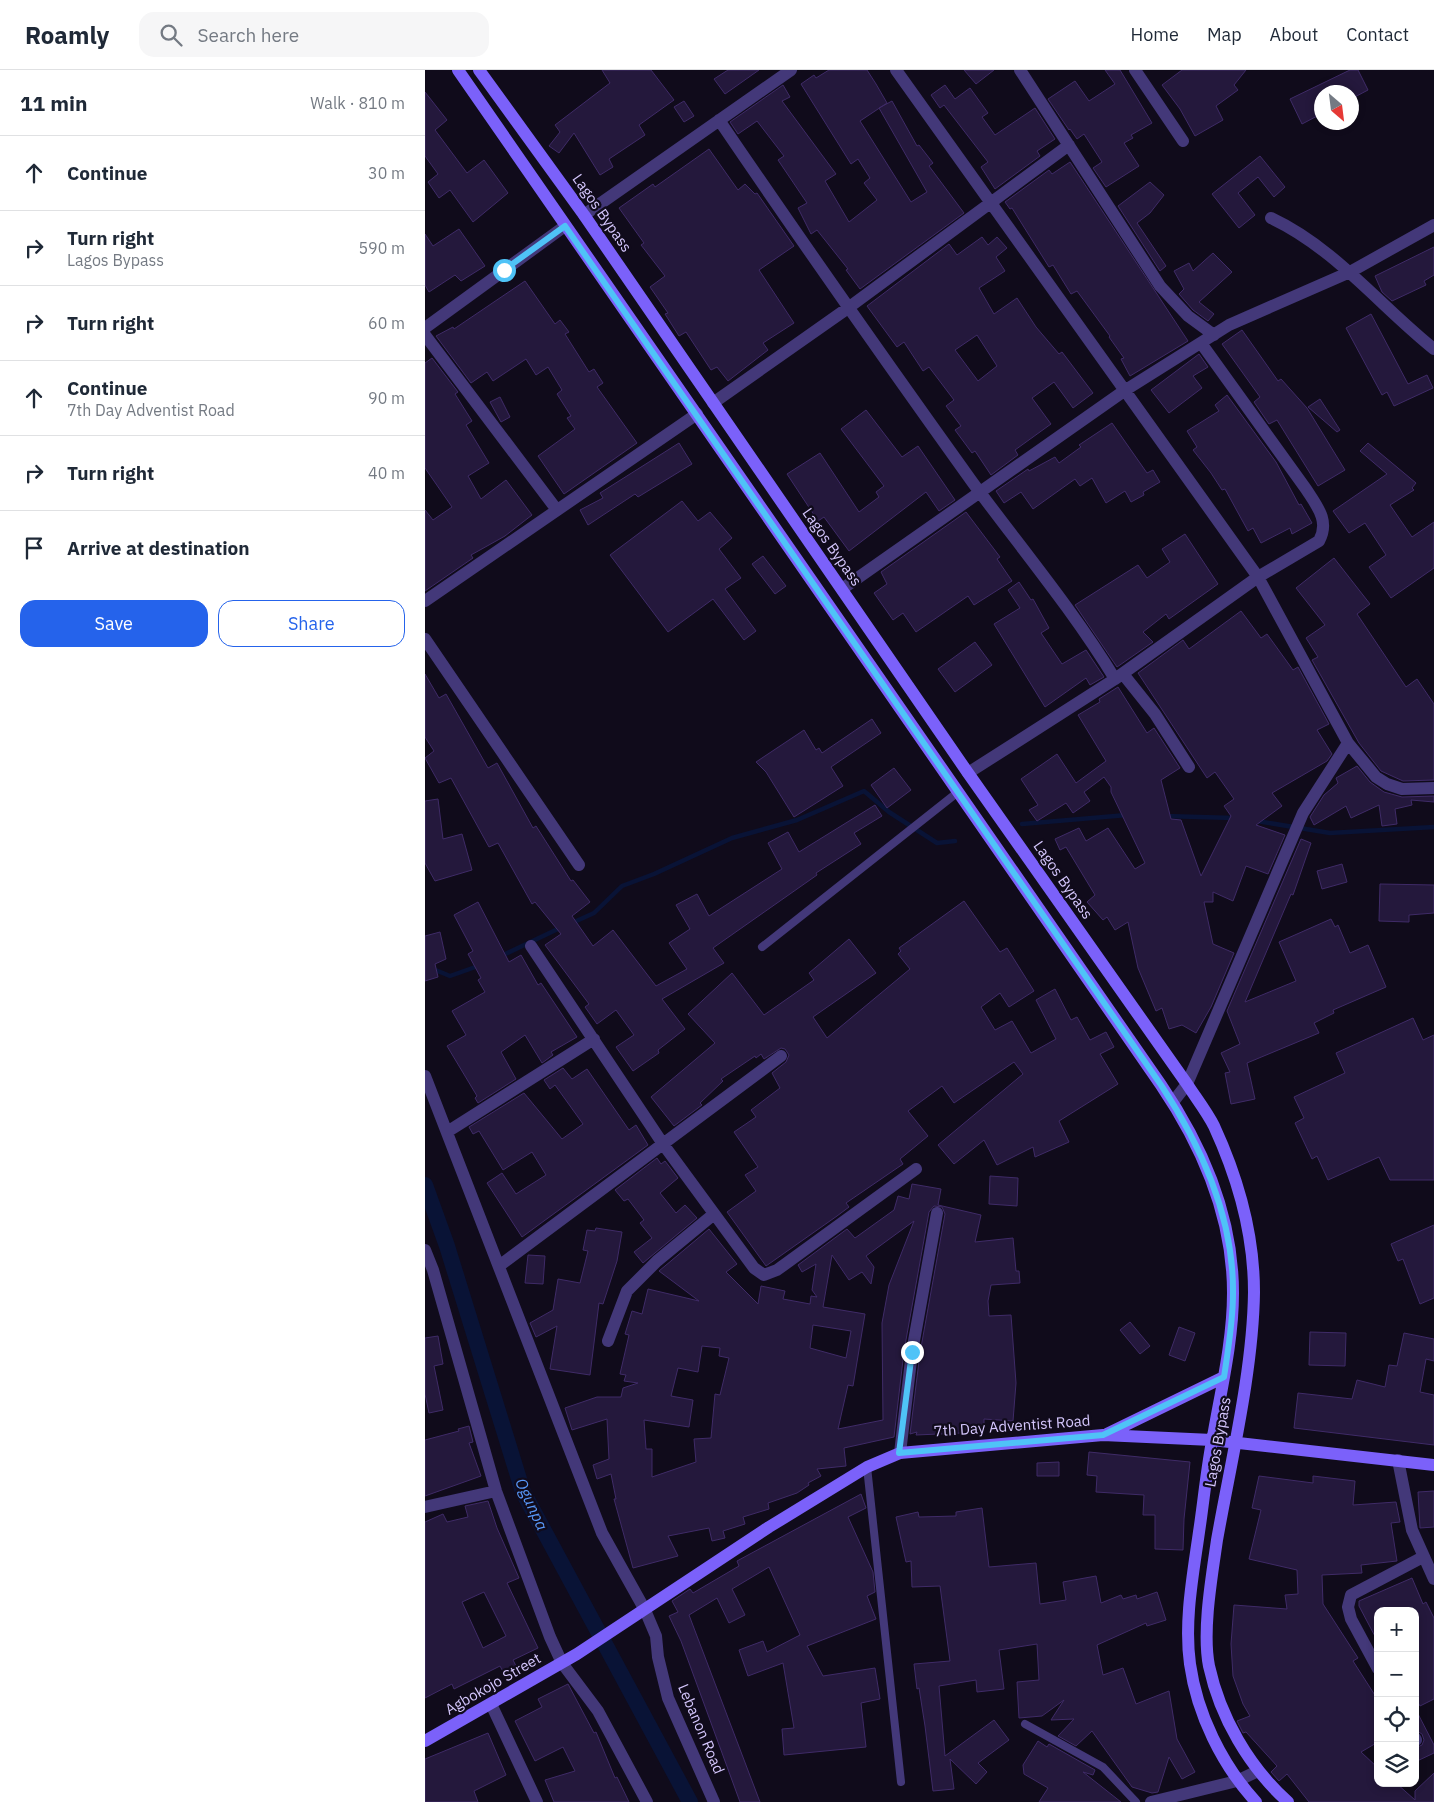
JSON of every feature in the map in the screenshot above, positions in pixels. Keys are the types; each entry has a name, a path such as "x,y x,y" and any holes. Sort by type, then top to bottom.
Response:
{"main road":[{"name":"Lagos Bypass","path":"458,70 1173,1102 1194,1138 1212,1180 1225,1223 1231,1261 1233,1294 1224,1377 1212,1440 1193,1573 1189,1631 1190,1664 1212,1737 1237,1781 1255,1802"},
{"name":"Lagos Bypass","path":"479,70 585,215 967,773 1187,1084 1213,1125 1234,1176 1249,1230 1254,1292 1250,1345 1211,1576 1208,1627 1209,1664 1233,1731 1258,1771 1289,1802"},
{"path":"1103,1435 1224,1377"},
{"name":"7th Day Adventist Road","path":"642,1612 769,1528 867,1467 899,1453 1103,1435 1235,1442 1434,1465"},
{"name":"Agbokojo Street","path":"425,1741 562,1663 642,1612"}],"street":[{"path":"585,215 791,70"},
{"path":"896,70 1258,577 1348,743 1376,777 1387,784 1402,789 1434,788"},
{"path":"1020,70 1160,286 1188,316 1214,335"},
{"path":"1135,70 1183,142"},
{"path":"719,120 847,308 981,493 1119,677 1155,714 1189,767"},
{"path":"713,403 847,308 1069,145"},
{"path":"1271,218 1292,228 1350,272 1386,310 1433,348"},
{"path":"841,589 981,493 1124,391 1229,325 1350,272 1434,225"},
{"path":"425,328 565,226"},
{"path":"425,335 557,510"},
{"path":"967,773 1119,677 1258,577 1319,541 1325,524 1320,511 1201,343"},
{"path":"425,601 697,414"},
{"path":"425,639 579,865"},
{"path":"1173,1102 1187,1084 1303,813 1348,743"},
{"path":"531,946 663,1144 754,1268 764,1274 777,1270 916,1168"},
{"path":"447,1132 593,1039"},
{"path":"499,1266 781,1056"},
{"name":"Lebanon Road","path":"425,1076 602,1533 656,1636 658,1657 668,1698 714,1802"},
{"path":"899,1453 912,1352 937,1213"},
{"path":"607,1341 627,1291 657,1261 714,1214"},
{"path":"425,1250 429,1271 496,1491 550,1637 562,1663 598,1711 647,1802"},
{"path":"1398,1460 1412,1530 1434,1578"},
{"path":"425,1507 496,1491"},
{"path":"1374,1662 1351,1619 1348,1607 1351,1595 1423,1557"},
{"path":"491,1704 537,1802"},
{"path":"1151,1802 1237,1781 1258,1771"}],"lane":[{"path":"762,947 958,792"},
{"path":"867,1467 901,1782"},
{"path":"1025,1724 1103,1767 1136,1802"}],"building":[{"path":"602,70 651,70 674,100 639,125 645,135 609,159 613,167 600,175 574,133 559,153 549,146 560,132 555,125 610,83"},
{"path":"728,70 759,70 725,94 714,79"},
{"path":"829,70 867,70 887,103 882,107 892,101 917,146 919,145 933,163 929,166 964,213 860,289 846,270 848,269 817,230 811,234 798,208 807,203 778,160 784,156 757,121 738,134 730,122 783,85 790,97 782,101 836,174 825,181 849,222 877,200 864,183 870,178 858,159 851,164 801,84 814,75 816,78","holes":["879,108 927,192 911,202 860,121"]},
{"path":"964,70 994,70 976,84"},
{"path":"1105,70 1120,70 1152,123 1131,135 1133,138 1124,143 1139,166 1106,187 1093,168 1102,162 1084,134 1077,139 1048,99 1075,81 1089,101 1115,84"},
{"path":"1182,70 1246,70 1234,85 1238,90 1216,106 1223,120 1195,136 1180,109 1162,85"},
{"path":"1350,70 1358,70 1368,90 1359,95 1359,85 1319,85"},
{"path":"945,85 955,99 970,88 988,113 982,117 995,135 1035,108 1055,139 1037,151 1040,156 995,189 981,167 988,162 944,105 940,108 931,95"},
{"path":"1314,87 1314,118 1302,124 1290,99"},
{"path":"425,92 447,120 435,130 467,173 484,160 508,193 473,222 450,190 439,198 428,182 438,174 425,156"},
{"path":"684,101 694,116 684,122 674,107"},
{"path":"709,149 738,190 745,184 755,194 757,193 794,246 759,270 794,323 763,343 768,350 728,381 717,367 711,370 686,332 679,336 665,314 668,313 650,287 665,276 641,245 644,243 619,208 653,184 655,187"},
{"path":"1260,156 1285,187 1274,197 1258,177 1238,193 1255,215 1239,228 1212,194"},
{"path":"1070,162 1188,341 1130,376 1121,359 1124,358 1110,336 1077,291 1071,294 1053,265 1049,267 1012,208 1010,209 1005,202 1049,170 1052,174"},
{"path":"1150,182 1164,195 1150,213 1137,223 1166,266 1160,271 1118,206"},
{"path":"459,229 485,266 461,281 455,275 429,292 425,285 425,234 433,246"},
{"path":"982,237 988,245 997,237 1007,248 996,257 1005,271 979,288 994,314 1017,298 1036,327 1059,354 1062,352 1093,393 1073,408 1054,382 1032,398 1051,424 1015,450 1018,455 991,475 975,451 972,453 955,430 961,426 946,406 954,400 929,367 923,371 904,342 897,347 867,306 949,244 957,255","holes":["977,335 997,366 978,381 955,350"]},
{"path":"1434,247 1434,275 1424,281 1426,285 1392,301 1382,292 1375,276"},
{"path":"1213,253 1232,272 1199,302 1214,314 1208,321 1193,310 1179,294 1184,289 1174,271 1189,263 1193,271"},
{"path":"525,281 555,324 560,320 569,332 565,334 589,372 594,369 603,383 597,387 637,443 564,494 538,456 575,429 567,418 571,416 557,394 562,390 548,367 536,375 526,359 493,381 487,372 471,383 436,336 453,327 454,329"},
{"path":"1371,314 1408,384 1427,375 1433,388 1394,406 1387,392 1382,395 1346,328"},
{"path":"1242,330 1278,381 1281,379 1307,408 1345,470 1318,486 1277,420 1269,424 1254,402 1260,397 1222,344"},
{"path":"1199,354 1208,367 1193,376 1202,388 1169,413 1151,390"},
{"path":"432,358 458,392 455,394 472,421 466,425 489,463 468,476 481,499 506,480 532,515 505,536 471,555 473,558 425,591 425,510 433,520 452,507 425,468 425,363"},
{"path":"1227,395 1276,462 1299,505 1301,504 1312,523 1292,534 1290,528 1261,543 1253,528 1248,531 1225,489 1222,490 1193,450 1197,447 1187,431 1219,411 1215,405"},
{"path":"500,397 510,417 501,422 490,402"},
{"path":"1320,399 1340,430 1337,432 1308,407"},
{"path":"866,410 902,457 918,446 955,500 939,511 926,492 849,551 824,517 818,521 787,474 820,453 859,512 879,497 876,492 884,486 841,429"},
{"path":"1112,423 1147,473 1153,470 1160,482 1143,492 1144,495 1131,502 1125,491 1106,503 1092,478 1080,486 1075,479 1033,509 1021,492 1004,503 996,491 1028,469 1029,471 1055,457 1059,463 1081,447 1079,445"},
{"path":"679,443 692,464 638,497 635,494 588,525 580,510 603,498 600,493"},
{"path":"1368,443 1416,483 1412,488 1414,490 1390,505 1412,537 1434,522 1434,568 1391,598 1369,567 1386,555 1365,523 1349,533 1333,511 1387,474 1360,451"},
{"path":"682,501 698,521 710,512 732,538 719,549 741,578 725,589 756,631 744,640 713,599 668,632 610,555"},
{"path":"966,512 1000,557 997,559 1012,581 974,605 968,596 916,632 903,613 893,620 874,593 887,584 881,572"},
{"path":"1185,534 1218,584 1169,619 1166,614 1143,632 1153,642 1117,667 1075,605 1138,565 1147,578 1170,562 1162,549"},
{"path":"763,556 786,586 775,594 752,564"},
{"path":"1334,558 1370,604 1357,614 1406,687 1417,679 1434,704 1434,780 1403,781 1381,771 1359,743 1312,660 1318,657 1306,638 1325,625 1296,588"},
{"path":"1019,582 1031,600 1033,599 1049,628 1041,633 1062,664 1086,650 1104,677 1090,685 1086,678 1045,707 994,624 1020,608 1008,590"},
{"path":"1241,611 1261,638 1267,634 1293,670 1298,667 1329,724 1317,730 1332,754 1327,761 1272,793 1282,806 1256,825 1285,835 1268,874 1246,866 1233,901 1213,892 1213,902 1204,902 1213,944 1234,953 1211,1007 1196,1033 1182,1025 1169,1029 1162,1008 1156,1011 1138,968 1128,922 1115,930 1107,917 1103,920 1087,902 1095,895 1066,847 1060,850 1055,839 1079,828 1086,841 1108,828 1135,869 1145,863 1111,792 1111,787 1104,777 1084,792 1090,801 1073,813 1066,803 1037,821 1029,810 1038,805 1021,779 1057,754 1076,783 1106,761 1078,715 1100,702 1099,699 1118,687 1147,733 1154,728 1180,768 1161,780 1171,819 1181,820 1201,876 1231,816 1224,806 1234,799 1215,772 1207,778 1138,673 1183,640 1189,649"},
{"path":"975,642 992,665 955,692 938,669"},
{"path":"425,674 439,698 446,694 488,768 497,763 533,828 536,826 571,881 573,880 590,902 572,916 593,946 613,930 656,986 687,969 669,943 690,929 676,905 697,894 709,916 782,869 768,843 788,832 799,852 875,805 882,816 854,833 861,844 816,873 817,875 713,948 724,963 662,999 685,1029 658,1050 659,1053 633,1071 616,1047 634,1035 616,1010 597,1024 585,1007 589,1004 545,945 561,934 535,902 532,904 498,843 489,847 451,778 439,783 425,758 434,751 425,737"},
{"path":"872,719 881,733 831,767 843,786 794,817 766,772 756,762 804,730 816,750 819,748 822,753"},
{"path":"1357,766 1370,782 1384,792 1402,797 1434,796 1434,802 1411,800 1412,805 1395,809 1397,824 1382,826 1379,805 1351,818 1346,806 1314,825 1310,817 1324,795 1338,783 1336,778"},
{"path":"894,768 911,790 887,808 871,785"},
{"path":"438,799 443,839 462,834 472,870 435,881 425,863 425,801"},
{"path":"1301,839 1311,843 1293,895 1291,894 1245,1002 1296,981 1279,942 1331,919 1335,927 1338,925 1350,953 1368,945 1386,987 1333,1010 1334,1013 1314,1023 1319,1033 1247,1063 1255,1099 1231,1104 1225,1073 1230,1072 1221,1053 1240,1044 1227,1011"},
{"path":"1342,864 1347,882 1322,889 1317,871"},
{"path":"1380,884 1434,885 1434,913 1409,915 1409,922 1379,921"},
{"path":"964,901 1000,952 1007,948 1034,991 1009,1007 1000,993 981,1007 995,1030 1012,1021 1031,1053 1056,1039 1036,1000 1055,989 1071,1020 1077,1017 1090,1040 1106,1032 1114,1047 1100,1054 1118,1084 1059,1121 1069,1142 1035,1157 1033,1147 997,1165 984,1140 954,1164 938,1145 1023,1074 1014,1062 954,1103 942,1086 908,1111 928,1136 900,1159 903,1164 846,1203 849,1207 766,1266 727,1212 756,1191 745,1175 758,1167 734,1132 756,1117 751,1110 780,1088 772,1073 786,1062 789,1055 785,1049 781,1048 764,1059 761,1054 756,1058 755,1056 721,1079 723,1081 700,1103 702,1105 674,1126 651,1097 715,1043 688,1014 732,973 764,1015 814,980 809,973 849,939 876,973 813,1017 827,1038 910,969 898,954 901,951 899,948"},
{"path":"478,902 509,962 521,955 538,985 541,983 577,1037 551,1052 553,1055 542,1063 525,1035 501,1052 516,1079 478,1103 475,1098 477,1096 447,1046 466,1035 452,1011 485,992 478,980 481,978 468,954 473,951 454,915"},
{"path":"440,932 446,959 435,964 438,977 425,981 425,936"},
{"path":"1413,1018 1423,1040 1434,1035 1434,1180 1390,1180 1379,1157 1328,1180 1317,1156 1312,1159 1295,1123 1304,1118 1294,1097 1345,1073 1336,1053"},
{"path":"563,1068 572,1079 587,1069 629,1130 636,1125 648,1145 522,1237 487,1183 502,1173 516,1194 546,1175 532,1152 503,1170 479,1131 473,1134 469,1127 524,1093 562,1139 583,1124 555,1085 550,1089 544,1080"},
{"path":"657,1158 661,1164 665,1161 678,1178 660,1193 676,1213 685,1205 697,1218 643,1263 634,1252 652,1238 640,1223 644,1220 628,1199 624,1201 615,1190"},
{"path":"990,1176 1018,1178 1017,1206 989,1204"},
{"path":"912,1184 941,1189 938,1205 981,1215 975,1242 1013,1238 1016,1271 1019,1271 1020,1283 991,1285 988,1301 989,1316 1011,1315 1016,1383 1013,1421 984,1419 984,1432 916,1435 917,1432 910,1434 920,1353 945,1214 942,1207 934,1206 929,1212 904,1351 894,1437 844,1448 846,1466 817,1469 821,1476 808,1483 809,1485 797,1493 768,1503 769,1509 743,1517 745,1524 723,1531 725,1538 712,1541 709,1528 668,1536 678,1556 633,1568 614,1499 616,1499 611,1474 597,1479 593,1465 609,1459 607,1419 572,1430 565,1408 597,1397 621,1397 623,1388 638,1383 624,1381 626,1375 620,1374 629,1335 625,1334 632,1311 642,1314 648,1289 699,1301 659,1271 709,1229 737,1264 726,1272 758,1304 761,1286 785,1291 783,1299 810,1304 811,1296 817,1297 812,1290 816,1264 802,1272 798,1265 847,1229 855,1238 894,1210 898,1196 909,1199","holes":["914,1221 889,1285 882,1323 883,1420 838,1429 848,1385 853,1386 865,1314 823,1307 832,1255 849,1280 862,1272 871,1284 874,1267 866,1256","813,1325 851,1331 846,1358 810,1348","702,1346 720,1348 719,1356 729,1358 720,1395 715,1394 711,1438 694,1439 696,1462 652,1477 652,1449 646,1449 644,1420 689,1427 693,1400 671,1396 678,1368 698,1372"]},
{"path":"1434,1225 1434,1298 1420,1304 1403,1259 1398,1261 1391,1244"},
{"path":"596,1228 622,1232 617,1261 603,1304 599,1303 590,1375 550,1369 557,1326 536,1337 530,1323 553,1310 558,1279 580,1283 588,1251 583,1250 587,1230 595,1231"},
{"path":"528,1255 545,1256 543,1284 525,1283"},
{"path":"1130,1322 1150,1346 1140,1354 1120,1330"},
{"path":"1179,1327 1195,1333 1185,1361 1169,1355"},
{"path":"1310,1332 1346,1333 1345,1366 1309,1365"},
{"path":"1404,1333 1434,1339 1434,1361 1426,1359 1420,1392 1434,1395 1434,1445 1294,1428 1298,1393 1352,1399 1357,1380 1385,1387 1389,1365 1397,1366"},
{"path":"438,1336 443,1364 434,1366 443,1410 429,1413 425,1394 425,1338"},
{"path":"469,1426 473,1442 469,1443 481,1476 425,1496 425,1440 459,1431 458,1429"},
{"path":"1089,1452 1190,1462 1183,1550 1155,1549 1155,1515 1143,1515 1144,1495 1096,1492 1097,1476 1087,1475"},
{"path":"1059,1462 1059,1476 1037,1476 1037,1463"},
{"path":"1259,1476 1313,1483 1313,1476 1355,1481 1353,1505 1396,1502 1400,1522 1391,1523 1397,1561 1361,1565 1362,1573 1322,1575 1323,1604 1358,1658 1353,1661 1374,1694 1374,1744 1361,1752 1374,1764 1374,1787 1400,1787 1415,1800 1415,1791 1434,1773 1434,1802 1309,1802 1287,1774 1279,1781 1271,1772 1277,1766 1246,1732 1243,1733 1237,1721 1250,1716 1243,1704 1233,1676 1231,1644 1234,1605 1287,1609 1285,1595 1298,1594 1297,1570 1249,1559 1261,1510 1252,1508"},
{"path":"1434,1491 1434,1527 1420,1528 1418,1492"},
{"path":"861,1494 866,1508 848,1517 873,1572 875,1592 867,1596 876,1619 807,1646 823,1676 875,1668 880,1699 861,1703 866,1747 784,1755 782,1729 794,1728 783,1663 748,1676 739,1650 763,1641 767,1652 800,1635 769,1567 732,1589 745,1615 729,1623 717,1598 689,1615 760,1802 740,1802 681,1641 669,1616 678,1612 672,1601 690,1589 693,1593 739,1566 737,1561"},
{"path":"488,1501 497,1528 519,1578 507,1583 538,1648 513,1660 518,1670 506,1677 500,1666 454,1689 452,1684 425,1698 425,1522 443,1514 447,1522 468,1517 465,1506","holes":["484,1592 506,1636 483,1648 462,1602"]},
{"path":"982,1508 989,1567 1036,1563 1040,1604 1066,1600 1063,1582 1096,1576 1101,1603 1121,1595 1123,1599 1136,1595 1137,1599 1157,1592 1166,1620 1147,1626 1146,1623 1097,1645 1103,1675 1123,1668 1136,1704 1169,1691 1177,1739 1195,1772 1182,1779 1169,1757 1158,1792 1152,1793 1132,1787 1092,1731 1076,1746 1058,1736 1074,1719 1051,1720 1064,1700 1042,1716 1019,1718 1017,1682 1039,1680 1037,1644 999,1650 1004,1689 977,1692 976,1680 939,1686 945,1756 994,1720 1009,1740 978,1763 987,1772 976,1784 950,1759 954,1789 933,1791 925,1726 914,1664 950,1661 940,1586 912,1587 911,1561 906,1562 896,1517 918,1512 919,1517 956,1516 956,1512"},
{"path":"1412,1578 1423,1604 1426,1602 1434,1618 1434,1699 1420,1706 1419,1704 1419,1607 1374,1607 1374,1634 1359,1606 1359,1601"},
{"path":"568,1684 594,1733 596,1732 615,1778 617,1777 629,1802 554,1802 545,1780 575,1771 563,1747 535,1761 515,1721 542,1707 538,1699"},
{"path":"1419,1716 1434,1745 1434,1753 1419,1760 1419,1746 1422,1745 1424,1740 1422,1734 1419,1732"},
{"path":"488,1733 506,1775 474,1791 478,1802 425,1802 425,1759"},
{"path":"1038,1741 1047,1747 1049,1744 1095,1770 1093,1775 1083,1772 1121,1802 1039,1802 1048,1788 1024,1774 1023,1765"}],"waterway":[{"path":"572,923 594,913 622,886 654,874 732,838 797,820 864,791 889,812 937,843 955,841"},
{"path":"1022,824 1127,815"},
{"path":"1164,816 1234,818"},
{"path":"1257,821 1330,833 1434,827"},
{"path":"501,956 562,927"},
{"path":"425,971 433,969 450,976 481,965"},
{"name":"Ogunpa","path":"425,1185 447,1246 523,1492 690,1802"}],"route":[{"path":"504,270 565,226 1173,1102 1194,1138 1212,1180 1225,1223 1231,1261 1233,1294 1224,1377 1103,1435 923,1449 899,1453 912,1352"}]}
